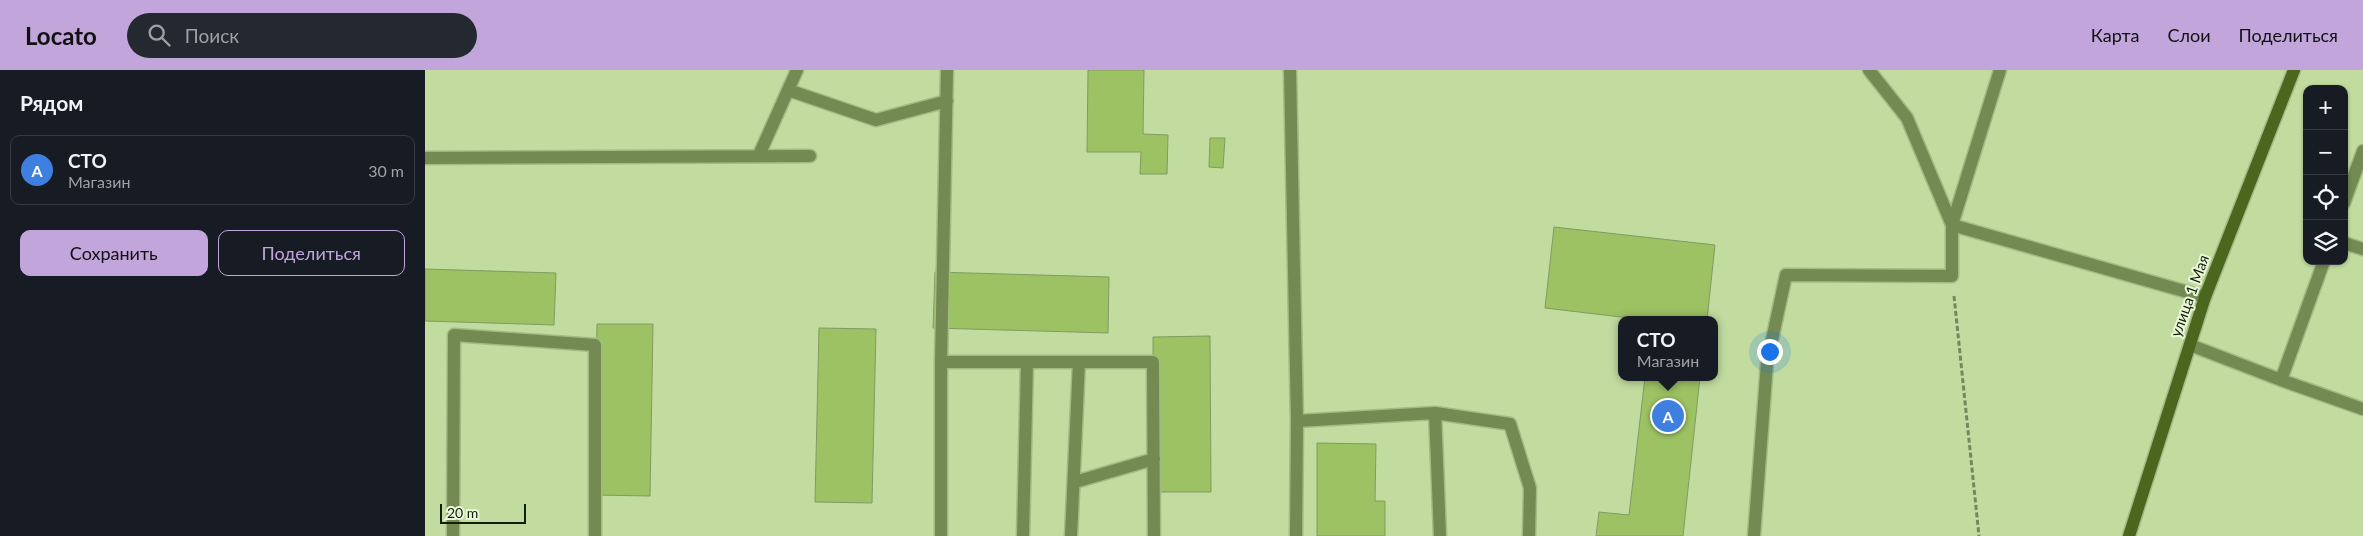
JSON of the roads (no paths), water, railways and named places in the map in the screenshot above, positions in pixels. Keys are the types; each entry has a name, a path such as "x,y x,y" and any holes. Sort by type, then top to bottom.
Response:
{"street":[{"name":"улица 1 Мая","path":"2129,536 2205,297 2294,70"}],"lane":[{"path":"759,155 797,70"},
{"path":"941,536 941,362 947,70"},
{"path":"1289,70 1297,421 1296,536"},
{"path":"1869,70 1907,118 1952,225"},
{"path":"1754,536 1767,363 1786,275 1951,276 1952,225 2000,70"},
{"path":"788,90 876,120 947,101"},
{"path":"2348,192 2363,151"},
{"path":"425,158 810,156"},
{"path":"1952,225 2205,297"},
{"path":"2348,244 2363,250"},
{"path":"2281,380 2322,265"},
{"path":"453,536 454,335 595,345 595,536"},
{"path":"2190,345 2281,380 2362,404"},
{"path":"941,362 1153,362 1154,536"},
{"path":"1023,536 1027,362"},
{"path":"1071,536 1075,482 1079,362"},
{"path":"1297,421 1435,413 1510,424 1530,488 1529,536"},
{"path":"1435,413 1440,536"},
{"path":"1075,482 1154,459"}],"place":[{"name":"СТО","path":"1668,416"}]}
